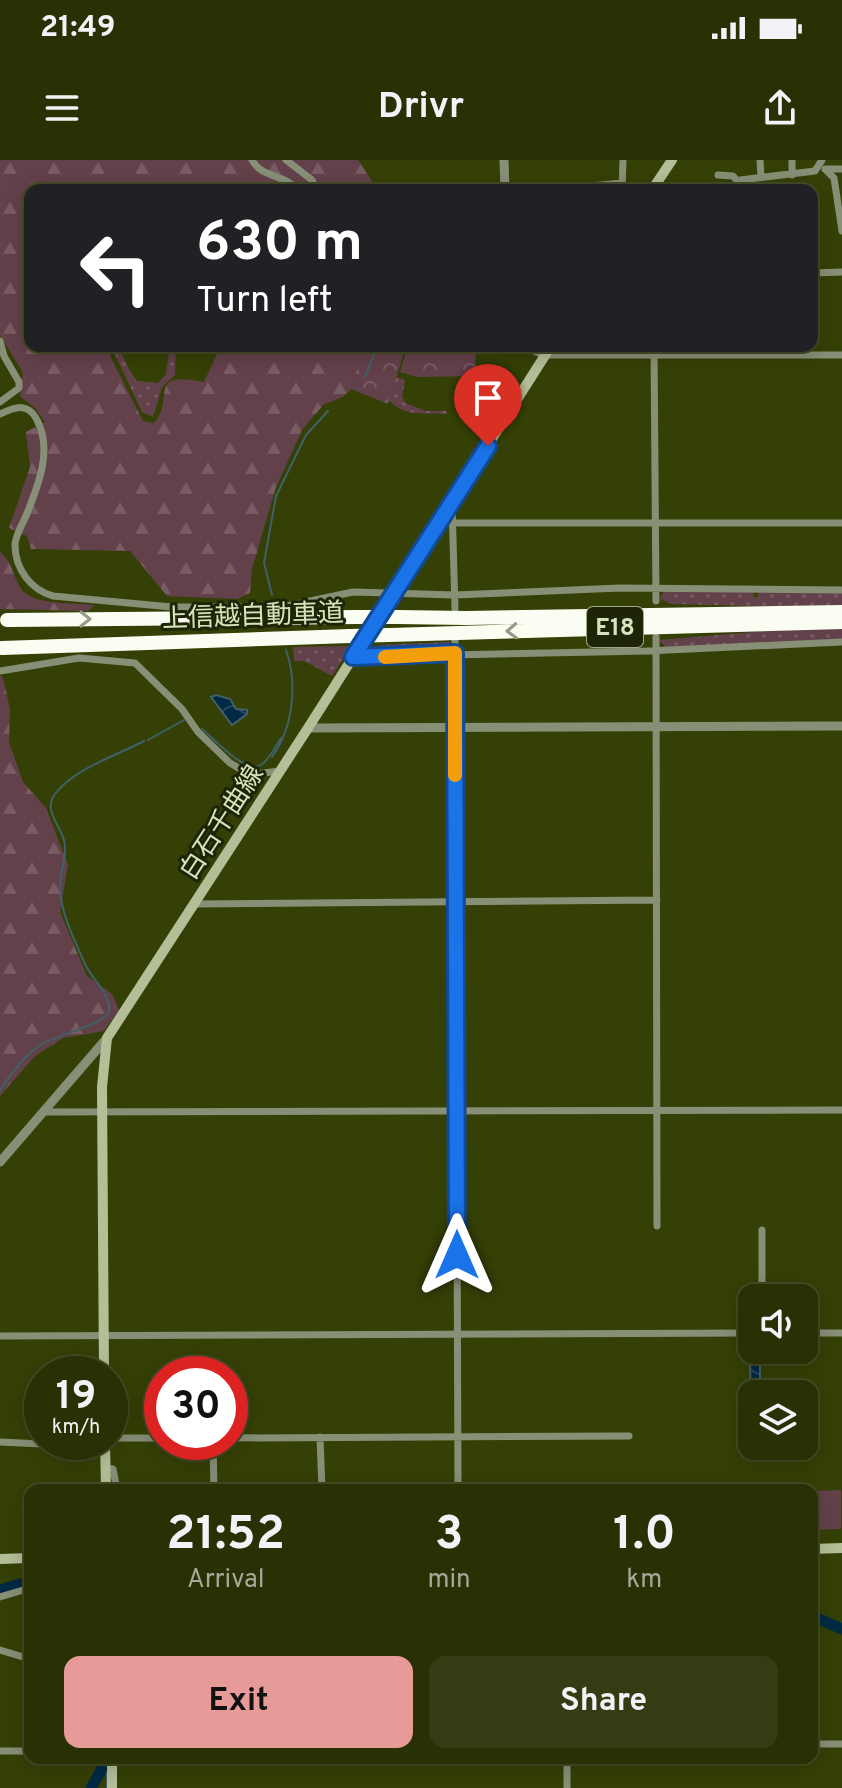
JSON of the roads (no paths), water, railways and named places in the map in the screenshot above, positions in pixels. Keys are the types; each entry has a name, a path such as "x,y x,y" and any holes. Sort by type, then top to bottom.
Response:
{"highway":[{"name":"上信越自動車道","path":"7,620 842,612"},
{"name":"上信越自動車道","path":"2,648 842,622"}],"main road":[{"path":"656,184 672,160"},
{"name":"白石千曲線","path":"104,1356 102,1113 107,1038 547,352"},
{"path":"106,1460 106,1484"},
{"path":"818,1549 842,1548"},
{"path":"0,1559 24,1558"},
{"path":"112,1764 112,1788"}],"street":[{"path":"252,160 260,170 293,184"},
{"path":"286,160 314,184"},
{"path":"504,160 505,184"},
{"path":"622,184 623,160"},
{"path":"760,160 761,177"},
{"path":"792,160 792,175"},
{"path":"822,166 834,178 842,231"},
{"path":"718,175 733,176 738,182 808,173 822,166 842,169"},
{"path":"818,273 842,272"},
{"path":"0,341 4,356 19,382 16,391 0,402"},
{"path":"590,352 842,355"},
{"path":"654,355 656,601"},
{"path":"0,414 18,406 32,411 43,435 42,471 15,542 17,561 27,581 39,592 53,596 172,607 282,607 353,592 455,595 655,588 842,590"},
{"path":"452,502 455,609"},
{"path":"453,523 842,523"},
{"path":"656,637 657,1226"},
{"path":"455,640 458,1484"},
{"path":"353,657 842,642"},
{"path":"0,671 79,658 135,663 182,709 204,740 230,763 255,774 280,771"},
{"path":"308,728 842,726"},
{"path":"194,904 657,900"},
{"path":"0,1162 107,1038"},
{"path":"43,1112 842,1110"},
{"path":"762,1230 762,1284"},
{"path":"0,1336 738,1333"},
{"path":"818,1333 842,1333"},
{"path":"248,1438 629,1436"},
{"path":"320,1437 322,1484"},
{"path":"0,1442 24,1442"},
{"path":"213,1460 214,1484"},
{"path":"106,1468 113,1469 116,1484"},
{"path":"0,1597 24,1590"},
{"path":"0,1650 24,1657"},
{"path":"818,1744 842,1744"},
{"path":"0,1753 24,1751"},
{"path":"567,1764 567,1788"}],"water":[{"path":"216,695 230,699 236,709 247,710 247,714 232,725 211,697"},
{"path":"760,1364 760,1380 750,1380 750,1365"}],"waterway":[{"path":"365,377 375,352"},
{"path":"272,595 264,563 276,496 306,435 328,411"},
{"path":"272,757 285,733 291,705 292,677 286,650"},
{"path":"148,740 184,720"},
{"path":"202,729 239,760 255,767 267,760 281,738"},
{"path":"0,1090 36,1048 97,1022 109,1012 107,999 85,964 63,908 60,883 65,846 51,806 55,794 73,777 144,741"},
{"path":"0,1590 24,1583"},
{"path":"818,1619 842,1629"},
{"path":"91,1788 105,1764"},
{"path":"107,1764 107,1788"}]}
